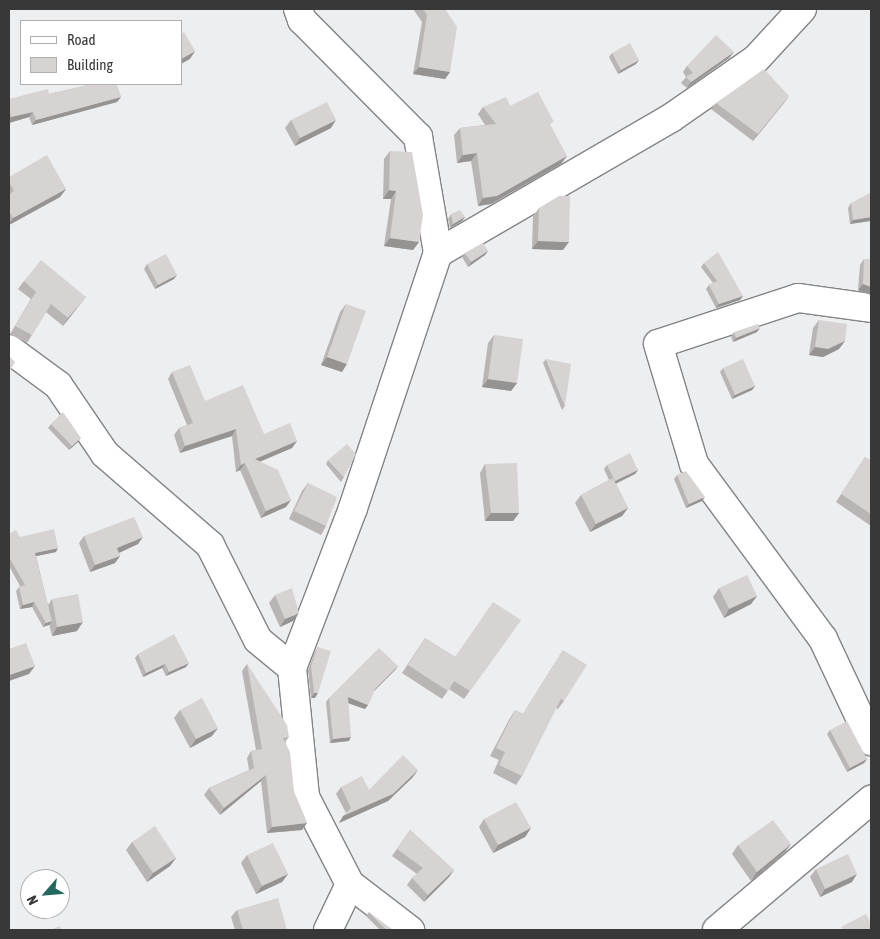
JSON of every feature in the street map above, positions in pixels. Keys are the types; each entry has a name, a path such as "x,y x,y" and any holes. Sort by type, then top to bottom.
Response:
{"street":[{"path":"298,9 302,20 418,137 438,253 353,508 292,668 305,797 350,884 410,930"},
{"path":"438,253 671,118 756,59 802,9"},
{"path":"871,308 798,298 658,344 694,464 823,639 871,741"},
{"path":"9,349 58,385 105,454 210,545 258,640 292,668"},
{"path":"717,930 871,800"},
{"path":"328,930 350,884"}],"building":[{"path":"423,9 445,9 457,27 450,72 419,67 427,15"},
{"path":"184,32 195,51 182,58 182,33"},
{"path":"716,35 734,52 691,82 686,77 693,73 687,66"},
{"path":"630,43 639,60 621,70 612,53"},
{"path":"764,69 789,96 758,134 716,103"},
{"path":"88,85 116,85 121,97 36,120 33,112 11,117 9,99 48,89 49,94"},
{"path":"538,92 554,122 550,124 567,156 497,196 483,198 477,153 463,155 460,128 496,124 483,107 506,97 510,106"},
{"path":"327,102 336,120 300,138 291,120"},
{"path":"390,151 412,152 423,215 419,242 390,238 396,191 389,190"},
{"path":"47,155 66,189 13,218 9,211 9,194 14,191 9,182 9,177"},
{"path":"870,193 871,217 853,220 851,203"},
{"path":"559,196 570,196 569,242 538,241 539,208"},
{"path":"460,210 465,217 453,224 451,214"},
{"path":"483,243 488,251 471,262 465,253"},
{"path":"718,252 743,296 719,304 709,285 717,281 704,263"},
{"path":"166,254 177,275 158,285 147,264"},
{"path":"864,259 871,259 871,287 863,284"},
{"path":"41,260 86,297 68,318 51,304 32,335 15,326 36,292 24,281"},
{"path":"346,304 366,311 347,364 327,357"},
{"path":"819,320 847,324 845,341 828,349 815,347"},
{"path":"758,324 760,328 736,338 734,332"},
{"path":"494,335 523,339 517,383 488,379"},
{"path":"9,356 15,362 9,372"},
{"path":"546,359 571,364 565,406"},
{"path":"743,359 755,386 735,395 723,368"},
{"path":"190,365 205,401 243,385 264,434 290,423 297,441 255,459 278,470 291,500 266,511 245,463 241,465 236,429 185,446 179,428 193,423 172,372"},
{"path":"63,412 81,438 72,446 51,424"},
{"path":"347,444 356,454 344,477 328,460"},
{"path":"630,453 638,470 615,481 607,465"},
{"path":"865,457 871,461 871,514 841,494"},
{"path":"517,463 519,513 491,513 485,464"},
{"path":"686,471 705,497 689,504 677,475"},
{"path":"613,478 628,508 596,524 581,495"},
{"path":"308,483 337,497 326,526 294,511"},
{"path":"134,517 143,537 117,548 120,556 95,565 84,536"},
{"path":"54,529 58,548 35,553 52,621 46,623 34,602 23,605 19,587 25,585 9,557 9,534 16,530 20,537"},
{"path":"747,575 757,596 729,609 719,588"},
{"path":"292,588 299,613 285,619 275,595"},
{"path":"78,594 83,622 57,627 52,599"},
{"path":"493,602 521,620 470,691 454,681 448,691 408,665 425,638 455,657"},
{"path":"174,634 189,663 169,672 165,664 146,673 138,654"},
{"path":"26,643 35,666 9,675 9,649"},
{"path":"318,647 331,651 318,693 314,693 311,666"},
{"path":"379,648 398,666 375,689 368,705 348,697 351,737 333,739 329,698"},
{"path":"563,650 587,665 564,701 561,699 522,776 499,765 505,752 496,748 515,710 523,714"},
{"path":"247,664 287,725 289,737 283,738 290,752 294,792 307,823 272,827 266,775 224,808 209,788 254,768 251,751 262,749"},
{"path":"202,698 218,728 196,739 180,710"},
{"path":"847,721 867,759 850,768 830,730"},
{"path":"403,755 418,770 393,794 343,816 351,808 341,787 362,776 369,790"},
{"path":"516,802 531,828 498,845 484,819"},
{"path":"773,820 791,844 757,872 738,845"},
{"path":"155,826 176,858 153,873 132,842"},
{"path":"410,830 454,870 428,895 412,878 423,868 397,849"},
{"path":"273,843 288,874 262,886 247,855"},
{"path":"848,854 857,874 825,889 816,869"},
{"path":"278,898 287,930 243,930 237,910"},
{"path":"369,912 393,930 387,930"},
{"path":"866,914 871,924 871,930 843,930 841,927"},
{"path":"59,926 62,930 51,930"}]}
